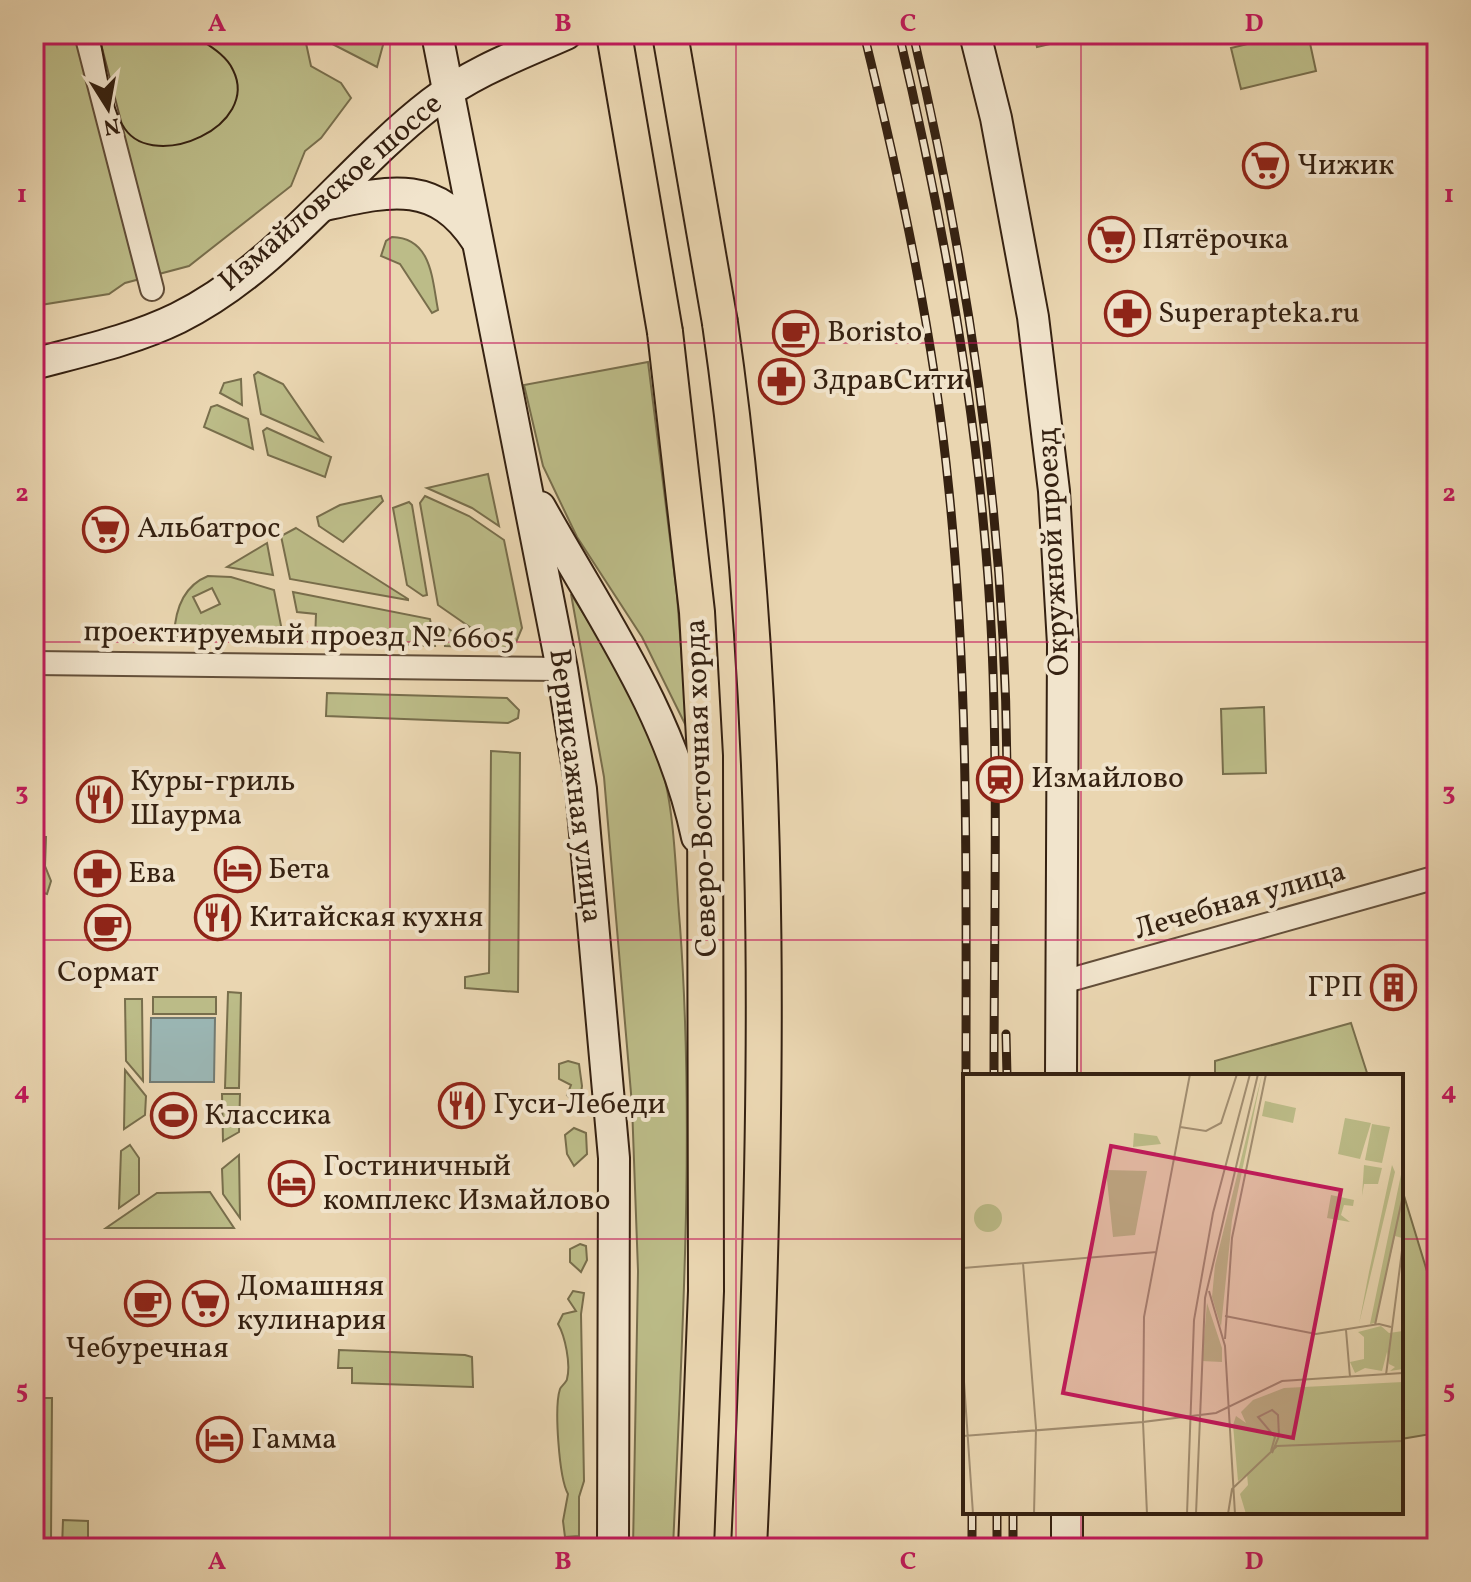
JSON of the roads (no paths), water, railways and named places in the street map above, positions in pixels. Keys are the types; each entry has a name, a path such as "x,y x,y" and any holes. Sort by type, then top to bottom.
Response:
{"main road":[{"name":"Северо-Восточная хорда","path":"614,34 665,332 697,612 707,882 706,1291 696,1548"},
{"name":"Северо-Восточная хорда","path":"670,34 720,323 737,442 751,604 762,942 759,1292 749,1548"}],"street":[{"path":"86,34 152,289"},
{"name":"Вернисажная улица","path":"437,34 527,484 581,789 614,1158 613,1548"},
{"name":"Измайловское шоссе","path":"34,364 131,337 178,318 225,289 323,206 397,133 450,89 566,34"},
{"name":"Окружной проезд","path":"975,34 996,118 1033,317 1054,491 1063,644 1061,1074"},
{"path":"323,206 380,193 414,194 449,208 465,222 479,244"},
{"path":"527,484 652,700 690,803 707,882"},
{"name":"проектируемый проезд № 6605","path":"34,663 562,669"},
{"name":"Лечебная улица","path":"1059,983 1437,877"},
{"path":"1067,1514 1067,1548"}],"water":[{"path":"151,1018 215,1018 214,1082 150,1082"}],"tram line":[{"path":"99,34 120,120 139,141 158,146 180,144 201,137 219,125 232,109 238,90 230,64 192,34"}],"railway":[{"path":"864,34 915,261 935,376 949,491 963,710 966,1074"},
{"path":"899,34 947,261 980,492 992,645 995,753 994,1074"},
{"path":"913,34 952,220 982,407 1000,596 1007,786"},
{"path":"1006,1034 1007,1074"},
{"path":"972,1514 972,1548"},
{"path":"997,1514 997,1548"},
{"path":"1013,1514 1013,1548"}],"place":[{"name":"Чижик","path":"1266,166"},
{"name":"Пятёрочка","path":"1111,240"},
{"name":"Superapteka.ru","path":"1127,314"},
{"name":"Boristo","path":"796,333"},
{"name":"ЗдравСити","path":"781,381"},
{"name":"Альбатрос","path":"106,529"},
{"name":"Измайлово","path":"1000,779"},
{"name":"Куры-гриль Шаурма","path":"99,799"},
{"name":"Бета","path":"237,870"},
{"name":"Ева","path":"97,874"},
{"name":"Китайская кухня","path":"218,918"},
{"name":"Сормат","path":"108,927"},
{"name":"ГРП","path":"1394,988"},
{"name":"Гуси-Лебеди","path":"462,1105"},
{"name":"Классика","path":"173,1116"},
{"name":"Гостиничный комплекс Измайлово","path":"292,1184"},
{"name":"Чебуречная","path":"147,1303"},
{"name":"Домашняя кулинария","path":"206,1304"},
{"name":"Гамма","path":"220,1440"}]}
